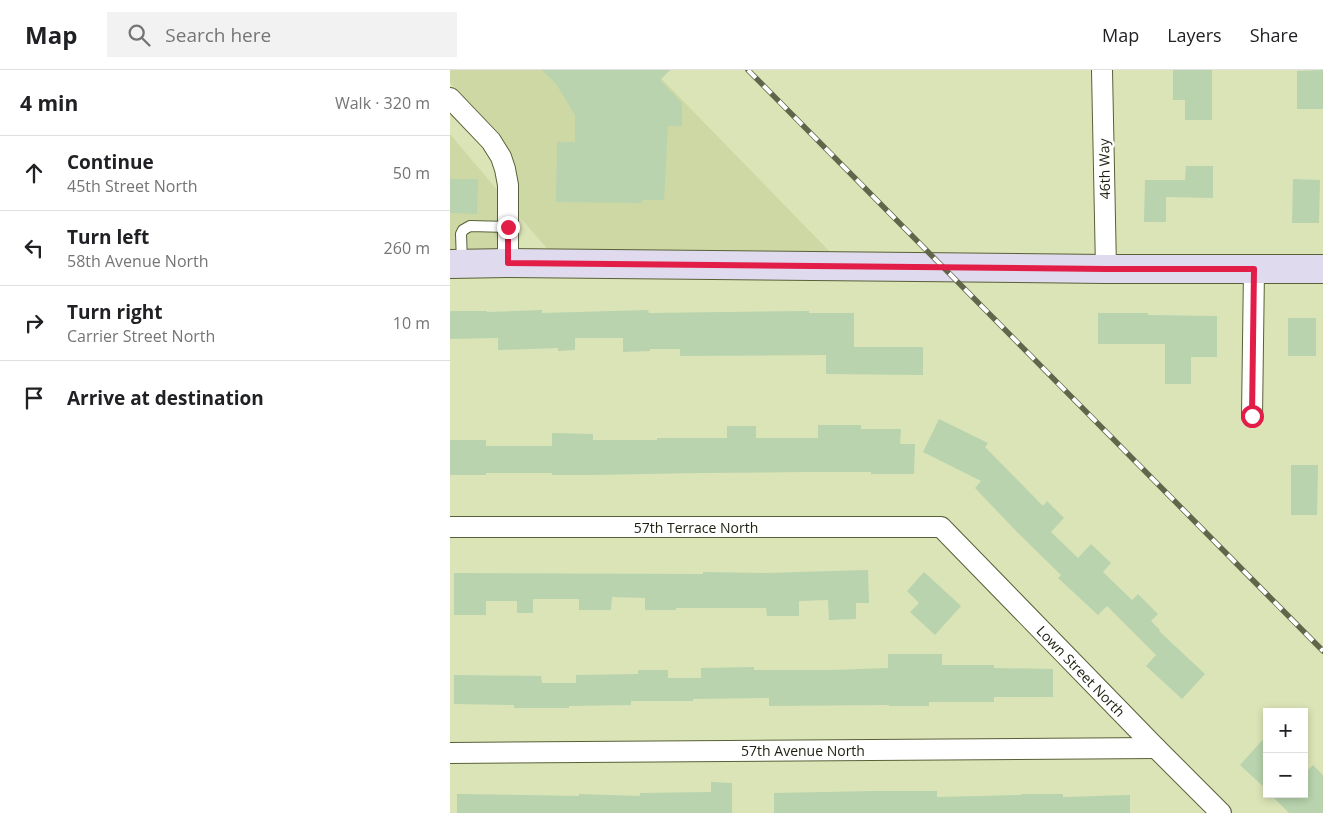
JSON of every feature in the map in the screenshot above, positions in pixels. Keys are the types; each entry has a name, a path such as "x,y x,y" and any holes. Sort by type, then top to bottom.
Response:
{"street":[{"name":"46th Way","path":"1102,70 1106,269"},
{"path":"450,98 491,140 501,157 508,185 508,263"},
{"path":"456,264 1323,269"},
{"path":"1252,416 1254,269"},
{"name":"57th Terrace North","path":"450,527 941,527"},
{"name":"Lown Street North","path":"941,527 1221,813"},
{"name":"57th Avenue North","path":"450,753 1156,748"}],"lane":[{"path":"456,264 463,230 470,226 508,227"}],"shaded area":[{"path":"450,70 653,70 833,255 550,252 518,215 518,185 515,167 509,150 498,132 450,83"},
{"path":"450,134 498,191 498,252 450,252"}],"building":[{"path":"542,70 670,70 660,80 682,103 682,126 668,126 664,200 642,200 642,203 556,202 557,142 575,142 575,115 557,85"},
{"path":"1173,70 1212,70 1212,120 1185,120 1185,100 1173,100"},
{"path":"1323,70 1323,109 1297,109 1297,71"},
{"path":"1186,166 1213,166 1213,198 1166,197 1166,222 1144,222 1145,180 1185,180"},
{"path":"450,179 478,179 477,214 450,213"},
{"path":"1293,179 1320,180 1319,223 1292,223"},
{"path":"542,310 542,313 648,310 649,313 809,311 809,313 854,313 854,347 923,347 923,375 826,374 826,355 680,356 680,349 650,349 650,351 623,352 623,338 575,338 575,350 558,351 558,348 498,350 498,338 450,339 450,311"},
{"path":"1098,313 1217,316 1217,357 1191,357 1191,384 1165,384 1165,344 1098,344"},
{"path":"1288,318 1316,318 1316,356 1288,356"},
{"path":"939,419 988,443 985,447 1043,506 1047,501 1064,518 1051,532 1078,558 1091,544 1111,563 1103,572 1132,600 1138,594 1158,614 1151,621 1159,631 1205,674 1182,699 1146,666 1156,655 1107,606 1098,615 1058,578 1061,575 975,488 981,481 923,452"},
{"path":"818,425 861,425 861,429 901,429 900,444 915,444 914,474 808,472 592,475 486,473 486,475 450,475 450,440 486,440 486,446 552,446 552,433 593,434 593,440 727,438 727,426 756,426 756,438 818,438"},
{"path":"1291,465 1318,465 1317,515 1291,515"},
{"path":"868,570 869,603 856,603 856,619 829,620 828,600 799,601 799,616 767,616 766,608 645,610 645,598 612,597 611,610 579,610 579,599 533,599 533,613 517,613 517,601 486,601 486,615 454,615 454,573 703,574 703,572 766,573"},
{"path":"924,572 961,606 935,635 910,612 919,603 907,591"},
{"path":"888,654 942,654 942,665 994,665 994,668 1053,669 1053,697 994,697 994,702 929,702 929,706 769,706 769,698 631,701 631,705 569,706 569,708 514,708 514,705 454,704 454,675 541,676 542,683 576,683 576,675 638,674 638,670 668,670 668,678 701,678 701,668 754,667 754,670 831,670 888,668"},
{"path":"1263,739 1263,786 1240,765"},
{"path":"1313,765 1323,775 1323,813 1289,813 1274,798 1308,798 1308,770"},
{"path":"711,782 732,783 732,813 457,813 457,794 640,796 640,793 711,792"},
{"path":"937,791 937,797 1021,794 1063,794 1063,797 1130,795 1130,813 774,813 774,793"}],"railway":[{"path":"748,70 1323,651"}],"route":[{"path":"508,227 508,263 1254,269 1252,416"}]}
